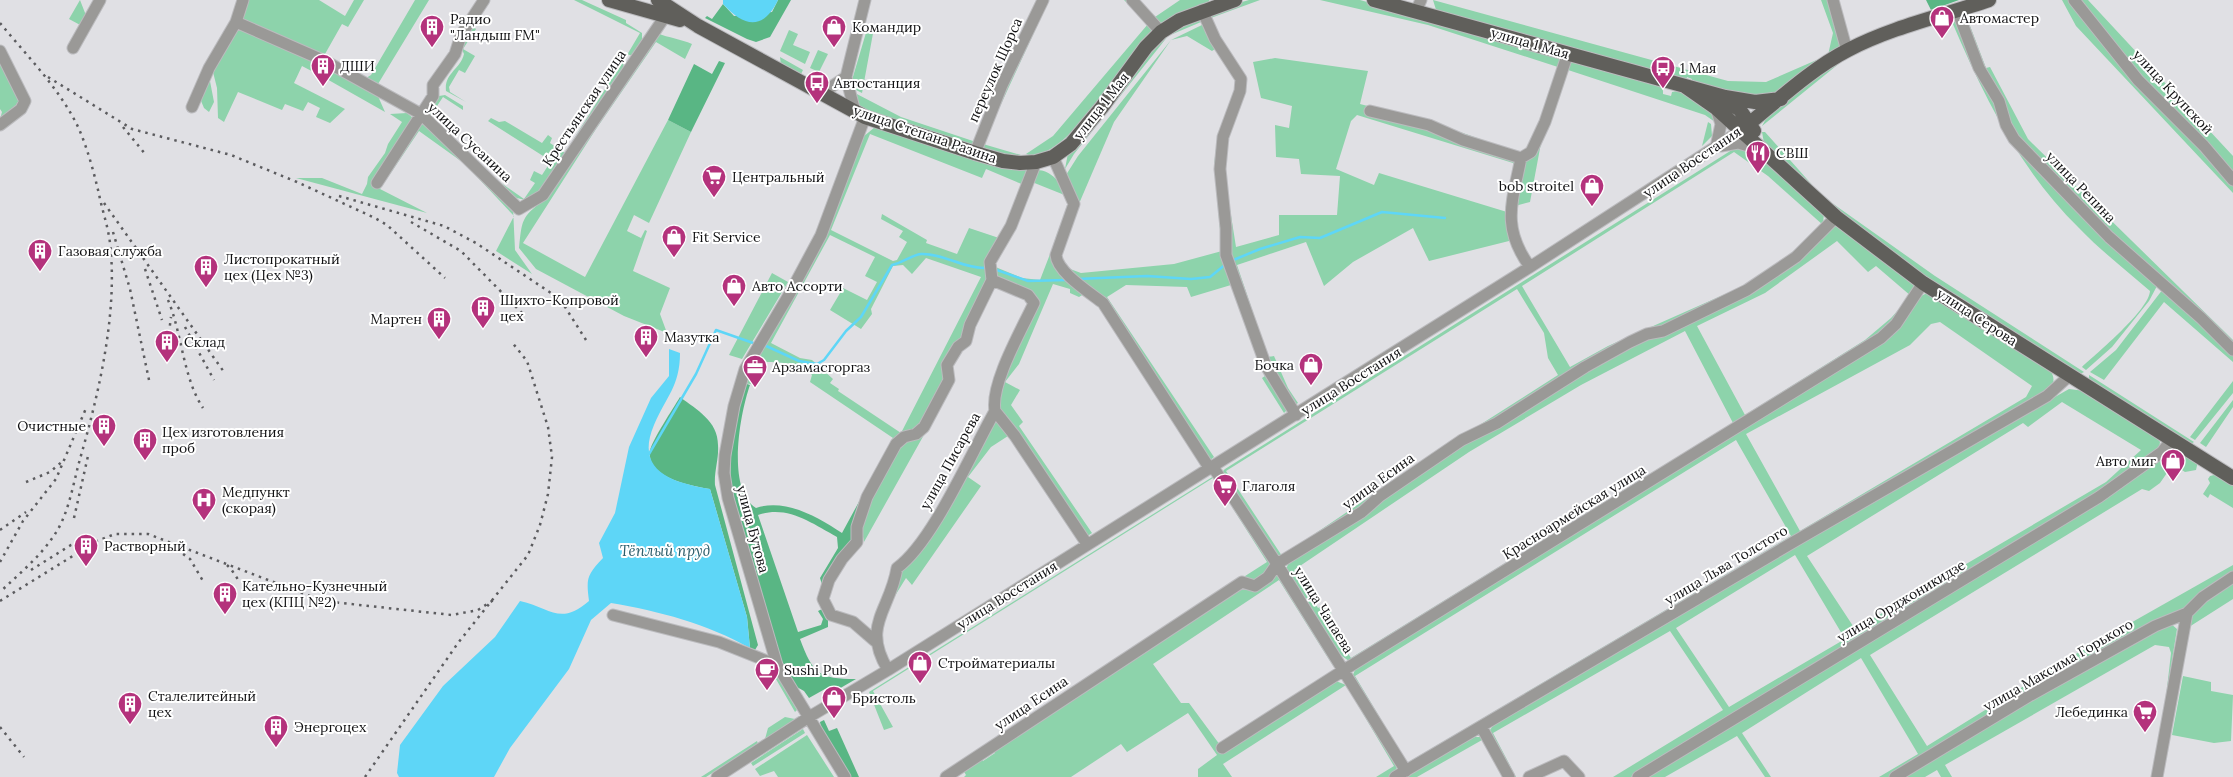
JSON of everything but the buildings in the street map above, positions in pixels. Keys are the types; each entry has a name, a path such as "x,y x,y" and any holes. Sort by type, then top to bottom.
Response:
{"main road":[{"name":"улица Степана Разина","path":"609,0 666,15 698,26"},
{"name":"улица Степана Разина","path":"658,0 698,26 860,114 1003,161 1036,162 1053,157"},
{"name":"улица 1 Мая","path":"1053,157 1071,144 1084,129 1146,47 1161,32 1180,20 1202,10 1235,0"},
{"name":"улица 1 Мая","path":"1374,0 1418,6 1568,54 1710,93 1755,102 1781,99"},
{"name":"улица Восстания","path":"1744,127 1847,51 1876,37 1989,0"},
{"name":"улица 1 Мая","path":"1686,87 1744,127"},
{"path":"1710,93 1728,101 1740,110 1744,127"},
{"path":"1760,147 1758,134 1766,110"},
{"name":"улица Серова","path":"1744,127 1773,162 1836,217 1923,283 2233,478"}],"street":[{"path":"73,48 100,0"},
{"path":"192,107 209,68 236,22 243,0"},
{"path":"377,183 433,96 433,85 455,54 461,35 484,0"},
{"path":"860,114 846,78 865,0"},
{"name":"переулок Щорса","path":"976,153 1002,85 1043,0"},
{"path":"1132,0 1161,32"},
{"path":"1833,0 1847,51"},
{"name":"улица Крупской","path":"2074,0 2138,80 2204,146 2233,180"},
{"path":"1202,10 1215,39 1241,79 1240,91 1223,136 1220,170 1226,228 1226,255 1266,366 1296,415"},
{"name":"улица Репина","path":"1957,10 1980,68 2000,101 2006,125 2014,139 2109,237 2201,318 2233,350"},
{"name":"Крестьянская улица","path":"519,209 544,195 666,15"},
{"name":"улица Сусанина","path":"236,22 325,61 421,114 519,209"},
{"path":"0,51 25,101 24,105 0,125"},
{"path":"1370,111 1429,125 1484,148 1521,158 1531,152 1545,122 1568,54"},
{"path":"822,93 846,78"},
{"path":"1716,108 1721,124 1716,147 1738,144 1760,147"},
{"name":"улица Бутова","path":"845,777 777,665 725,486 724,474 734,406 745,369 790,294 821,235 860,114"},
{"name":"улица Восстания","path":"717,777 809,717 888,670 1212,468 1530,267 1744,127"},
{"name":"улица Чапаева","path":"1053,157 1074,204 1056,254 1060,267 1102,302 1122,330 1277,564 1406,771"},
{"path":"1521,158 1510,222 1512,238 1530,267"},
{"path":"888,670 875,640 853,622 831,615 823,599 829,580 842,558 857,542 857,527 867,497 896,444 904,437 916,434 924,427 949,380 947,365 950,358 966,341 970,325 992,280 990,262 1010,226 1036,162"},
{"name":"улица Есина","path":"946,777 1242,582 1255,586 1260,584 1277,564 1362,512 1380,496 1462,440 1497,423 1585,367 1630,342 1647,334 1663,331 1747,290 1796,257 1836,217"},
{"name":"улица Писарева","path":"875,640 884,604 894,585 897,568 911,558 948,499 995,411 994,404 998,381 1034,303 1028,295 992,280"},
{"name":"Красноармейская улица","path":"1222,748 1344,670 1881,338 1896,324 1923,283"},
{"name":"улица Льва Толстого","path":"1395,777 1482,728 1797,540 2047,396 2069,376"},
{"path":"995,411 1038,468 1088,544"},
{"name":"улица Орджоникидзе","path":"1638,777 2099,497 2162,452 2171,440"},
{"name":"улица Максима Горького","path":"1896,777 2028,696 2155,626 2187,613 2203,597 2233,577"},
{"path":"2157,777 2187,613"},
{"path":"613,615 719,642 777,665"},
{"path":"1482,728 1509,777"},
{"path":"1529,777 1564,761 1579,777"}],"green space":[{"path":"80,0 87,18 82,26 69,19"},
{"path":"248,0 319,0 345,16 354,0 364,0 348,27 342,24 325,54 318,56 243,20 242,15"},
{"path":"415,0 429,0 378,84 333,63 332,58 366,78 371,75"},
{"path":"574,0 582,0 626,20 626,23 642,33 642,41 633,55 627,55 640,33"},
{"path":"778,0 791,0 770,37 756,42 705,18 707,16 712,19 723,4 734,16 772,12"},
{"path":"1046,0 1049,0 984,141 1006,83"},
{"path":"1124,0 1128,0 1150,23 1153,34 1113,86 1075,129 1057,145 1040,154 1026,154 1053,136 1148,24"},
{"path":"1180,0 1209,0 1210,3 1163,27 1155,17"},
{"path":"1249,0 1260,0 1208,19 1214,10"},
{"path":"1320,0 1360,0 1564,57 1561,68 1428,25"},
{"path":"1433,0 1728,81 1766,82 1828,55 1833,33 1821,0 1829,0 1840,47 1779,95 1757,99 1692,82 1692,79 1687,77 1686,80 1437,13"},
{"path":"1926,0 1959,0 1931,10"},
{"path":"2062,0 2071,0 2203,148 2233,185 2233,193 2076,26"},
{"path":"2077,0 2088,0 2233,156 2233,177 2139,77"},
{"path":"1193,17 1201,22 1168,36 1074,154 1065,169 1069,148 1162,37"},
{"path":"1967,18 1986,68 1990,67 2028,139 2233,340 2233,347 2112,235 2017,137 1982,68 1963,19"},
{"path":"1959,21 1997,101 2003,126 2157,286 2149,301 2112,347 2086,370 2082,367 2132,320 2141,309 2150,291 2105,253 2058,206 2021,157 2005,131 1977,78 1952,22"},
{"path":"1204,24 1215,49 1212,51 1187,36 1171,40"},
{"path":"471,25 476,29 463,49 475,56 465,73 459,70 449,87 450,92 466,102 446,91 446,85 447,80 462,59 464,54 461,47"},
{"path":"868,26 874,28 862,93 852,88 852,80"},
{"path":"241,29 326,66 321,76 302,66 294,83 345,109 330,123 316,117 320,108 308,102 303,111 285,104 282,110 238,92 224,122 218,118 217,88 212,68 235,30"},
{"path":"789,30 798,34 793,45 810,52 805,64 780,51"},
{"path":"657,33 692,44 685,59 656,42 596,129 523,243 585,277 668,120 691,132 649,223 634,215 627,231 641,238 645,230 647,231 633,271 670,288 660,314 667,333 624,316 536,269 519,248 524,220 530,211 543,201"},
{"path":"1898,36 1852,54 1762,126 1768,115 1828,68 1852,53"},
{"path":"1171,40 1114,122 1078,206 1066,175 1078,156"},
{"path":"818,50 828,54 819,72 810,68"},
{"path":"780,57 803,70 800,76 781,65"},
{"path":"1275,58 1368,71 1360,104 1437,124 1520,153 1520,156 1428,127 1516,163 1508,223 1509,241 1429,261 1413,228 1353,262 1324,286 1306,242 1237,265 1268,357 1274,356 1288,388 1298,403 1293,406 1268,363 1229,255 1227,190 1236,247 1279,235 1279,215 1337,215 1340,176 1301,174 1299,159 1276,157 1275,125 1289,128 1292,106 1261,98 1253,62","holes":["1357,115 1513,163 1514,168 1507,212 1379,173 1374,185 1336,169 1351,121"]},
{"path":"1569,58 1653,82 1663,89 1663,94 1671,96 1672,92 1684,90 1716,114 1716,126 1715,122 1705,115 1565,69"},
{"path":"0,59 21,99 19,106 0,119 2,112 0,109"},
{"path":"624,59 623,71 538,192 525,200 513,197 494,178 524,199 535,183 530,180 534,171 542,175 551,161 488,121 491,118 499,122 505,121 542,143 548,135 552,138 550,143 565,153"},
{"path":"719,61 725,63 691,132 668,120 694,64 712,74"},
{"path":"330,69 377,94 385,112 325,78"},
{"path":"209,76 214,102 209,112 204,108 199,96"},
{"path":"853,92 901,117 976,142 975,146 858,109"},
{"path":"445,95 463,106 463,110 443,97 429,118 432,107 439,96"},
{"path":"407,113 420,124 425,124 513,208 513,215 465,164 419,131 380,189 427,213 296,178 322,178 362,194 368,177 385,153 388,144 402,122 390,114"},
{"path":"1708,122 1711,124 1712,136 1702,146"},
{"path":"875,127 1022,165 1027,170 1024,185 986,169 982,178 870,134 831,230 893,261 897,260 907,242 899,237 903,231 881,219 882,214 927,240 926,243 957,254 969,228 1002,239 988,280 922,426 903,435 861,498 893,438 810,382 812,375 802,367 773,362 760,362 756,385 744,383 863,137","holes":["830,235 875,257 865,276 877,282 867,300 843,288 830,310 861,329 872,314 871,309 893,266 903,265 912,274 926,258 981,277 901,433 838,391 839,389 830,383 833,379 812,360 800,358 771,343"]},
{"path":"1218,132 1216,167 1223,228 1223,261 1231,285 1191,297 1187,287 1126,285 1107,297 1214,457 1209,461 1126,331 1062,266 1081,273 1174,264 1222,251 1214,165"},
{"path":"1762,132 1765,132 1814,187 1832,203 1935,276 2084,372 2080,374 1926,279 1839,214 1764,143"},
{"path":"1541,143 1530,202 1515,206 1523,160"},
{"path":"983,144 1021,155 1022,158 982,149"},
{"path":"1735,148 1757,154 1824,212 1823,225 1768,176 1734,152 1522,286 1570,367 1608,346 1748,284 1746,288 1663,328 1646,332 1280,559 1222,472","holes":["1517,289 1544,333 1548,358 1558,375 1412,468 1282,556 1226,471"]},
{"path":"1035,170 1051,174 1062,186 1067,196 1032,182 1008,240 999,250 993,266 1022,278 1040,280 1054,243 1053,260 1055,267 1084,294 1079,297 1070,293 1070,289 1053,284 1019,364 1005,382 1020,390 1011,405 1023,422 1019,426 1092,533 1086,537 1018,435 998,411 997,403 1001,382 1037,304 1031,293 995,276 991,272 992,262 1012,227"},
{"path":"513,217 515,250 532,274 496,251"},
{"path":"1832,226 1840,226 1915,285 1910,300 1878,337 1349,661 1339,654 1286,570 1288,564 1464,442 1631,345 1748,293","holes":["1837,241 1868,272 1876,266 1911,296 1891,318 1865,340 1745,415 1697,326 1765,293","1685,331 1733,423 1351,658 1329,624 1333,621 1330,609 1326,604 1318,608 1294,570 1469,452 1581,385"]},
{"path":"772,273 788,282 742,359 729,355"},
{"path":"2163,289 2233,354 2233,362 2164,302 2104,380 2090,372 2116,350"},
{"path":"1925,294 1933,294 2049,368 2053,378 2051,388 1415,762 1407,763 1352,677 1355,670 1882,342 1917,298","holes":["1940,322 2032,386 2026,397 1800,531 1746,434 1910,345 1931,324","1736,440 1791,536 1407,763 1355,676"]},
{"path":"1261,365 1288,409 1284,413 1262,378 1265,376"},
{"path":"2089,375 2194,442 2191,444 2089,384"},
{"path":"2233,381 2233,393 2195,440 2190,437"},
{"path":"744,383 750,385 742,414 738,469 741,485 747,499 756,508 778,505 790,507 812,515 842,533 861,498 854,540 823,588 820,578 838,548 837,537 808,521 789,514 769,512 758,515 798,632 821,625 823,619 818,611 824,608 828,615 828,627 800,639 809,660 825,676 856,679 837,690 825,689 809,698 804,691 795,686 781,664 732,497 731,454"},
{"path":"2069,389 2085,391 2156,435 2160,442 2159,448 2100,493 1655,764 1631,777 1613,777 1723,710 1670,631 1493,733 1516,777 1513,777 1491,735 1490,730 1495,723 1806,539","holes":["2062,402 2141,450 2106,482 1855,629 1807,556 2023,423 2028,427","1795,555 1845,639 1729,707 1676,628"]},
{"path":"680,397 705,417 714,429 717,437 718,450 715,485 758,645 755,650 750,648 747,617 710,489 692,486 672,479 655,468 651,460 651,447"},
{"path":"2233,400 2233,407 2206,447 2200,443"},
{"path":"996,416 1080,539 1078,541 1008,436 991,447 968,477 981,486 912,585 906,578 885,612 900,568"},
{"path":"925,433 864,542 861,526 869,498 897,446"},
{"path":"2176,448 2198,461 2196,470 2185,472 2170,462 2166,452"},
{"path":"2161,458 2169,470 2160,483 2149,491 2142,489 1870,655 1927,746 2074,655 2233,565 2233,573 2182,610 1889,777 1879,777 1918,754 1861,658 1742,733 1771,777 1765,777 1737,736 1665,777 1646,777"},
{"path":"2218,474 2233,483 2233,508 2210,494 2208,498 2203,494 2210,483 2208,479 2210,476"},
{"path":"1214,476 1226,494 1225,496 1213,478 873,691 893,727 884,730 869,692"},
{"path":"1232,507 1235,507 1273,564 1260,581 1242,578 1267,562"},
{"path":"1277,570 1335,669 1279,580 1153,664 1181,703 1189,703 1220,745 1336,681 1346,685 1223,764 1232,777 1198,777 1198,769 1217,755 1188,713 1127,752 1121,744 1071,777 964,777 966,775 963,770 981,758 983,761 995,753 993,749 1242,585"},
{"path":"2233,582 2233,599 2189,627 2191,619 2199,606"},
{"path":"2170,623 2177,629 2166,697 2171,653 2169,647 2155,645 1945,765 1952,777 1941,777 1937,770 1925,777 1903,777 2030,700"},
{"path":"771,666 797,710 795,712 769,667"},
{"path":"2183,676 2211,682 2211,691 2233,695 2231,741 2214,743 2172,735"},
{"path":"1346,685 1397,765 1396,773 1389,777 1376,777 1394,766"},
{"path":"785,717 795,719 765,739 768,728"},
{"path":"824,720 829,731 837,728 859,777 849,777 821,727 820,722"},
{"path":"803,729 805,733 753,766 751,763"},
{"path":"807,735 834,777 778,777 774,771 760,776 755,769"},
{"path":"1475,737 1482,737 1506,777 1503,777 1482,740 1417,777 1404,777"},
{"path":"757,741 758,744 706,777 701,777"}],"water":[{"path":"723,0 778,0 766,17 760,21 753,22 746,21 731,12 723,4"},
{"name":"Тёплый пруд","path":"669,349 680,353 678,374 654,425 649,441 649,454 653,464 671,479 710,489 747,617 750,648 700,625 647,610 611,603 591,620 569,669 510,748 494,777 399,777 397,773 400,745 443,686 495,637 520,601 563,614 570,613 589,601 589,577 603,558 599,543 615,513 629,447 651,398 669,376"}],"waterway":[{"path":"1231,261 1260,249 1300,237 1320,238 1382,212 1445,218"},
{"path":"764,345 799,361 817,364 824,360 846,331 861,317 892,265 914,256 929,254 978,268 986,268"},
{"path":"1077,279 1147,276 1191,279 1210,277 1226,264"},
{"path":"994,269 1028,281 1067,280"},
{"path":"649,454 696,374 716,330 756,344"}],"railway":[{"path":"0,23 53,87 79,129 90,162 106,224 112,269 109,324 100,380 64,517 55,534 43,550 0,592"},
{"path":"48,77 132,129 231,155 297,182 375,218 387,225 445,278"},
{"path":"123,127 146,155"},
{"path":"339,196 444,226 476,243 560,299 586,340"},
{"path":"104,203 224,372"},
{"path":"411,222 461,251 523,314"},
{"path":"113,232 130,289 149,380"},
{"path":"145,269 162,320"},
{"path":"168,300 191,383 203,408"},
{"path":"167,348 171,317"},
{"path":"185,327 214,380"},
{"path":"365,777 458,643 528,555 540,525 548,494 552,457 548,427 527,361 511,341"},
{"path":"0,562 23,521 56,479 87,406"},
{"path":"74,518 88,456"},
{"path":"26,482 50,472 64,460"},
{"path":"0,530 26,512"},
{"path":"0,601 97,541 115,534 148,534 323,601 452,615 478,610 495,599"},
{"path":"31,570 71,545 86,541"},
{"path":"171,545 190,559 203,581"},
{"path":"227,565 239,581"},
{"path":"0,727 24,757"}],"place":[{"name":"Автомастер","path":"1942,39"},
{"name":"Радио \"Ландыш FM\"","path":"432,48"},
{"name":"Командир","path":"834,48"},
{"name":"ДШИ","path":"323,87"},
{"name":"1 Мая","path":"1663,89"},
{"name":"Автостанция","path":"817,104"},
{"name":"СВШ","path":"1758,174"},
{"name":"Центральный","path":"714,198"},
{"name":"bob stroitel","path":"1592,207"},
{"name":"Fit Service","path":"674,258"},
{"name":"Газовая служба","path":"40,272"},
{"name":"Листопрокатный цех (Цех №3)","path":"206,288"},
{"name":"Авто Ассорти","path":"734,307"},
{"name":"Шихто-Копровой цех","path":"483,329"},
{"name":"Мартен","path":"439,340"},
{"name":"Мазутка","path":"646,358"},
{"name":"Склад","path":"167,363"},
{"name":"Бочка","path":"1311,386"},
{"name":"Арзамасгоргаз","path":"755,388"},
{"name":"Очистные","path":"104,447"},
{"name":"Цех изготовления проб","path":"145,461"},
{"name":"Авто миг","path":"2173,482"},
{"name":"Глаголя","path":"1225,507"},
{"name":"Медпункт (скорая)","path":"204,521"},
{"name":"Растворный","path":"86,567"},
{"name":"Кательно-Кузнечный цех (КПЦ №2)","path":"225,615"},
{"name":"Стройматериалы","path":"920,684"},
{"name":"Sushi Pub","path":"767,691"},
{"name":"Бристоль","path":"834,719"},
{"name":"Сталелитейный цех","path":"130,725"},
{"name":"Лебединка","path":"2145,733"},
{"name":"Энергоцех","path":"276,748"}]}
